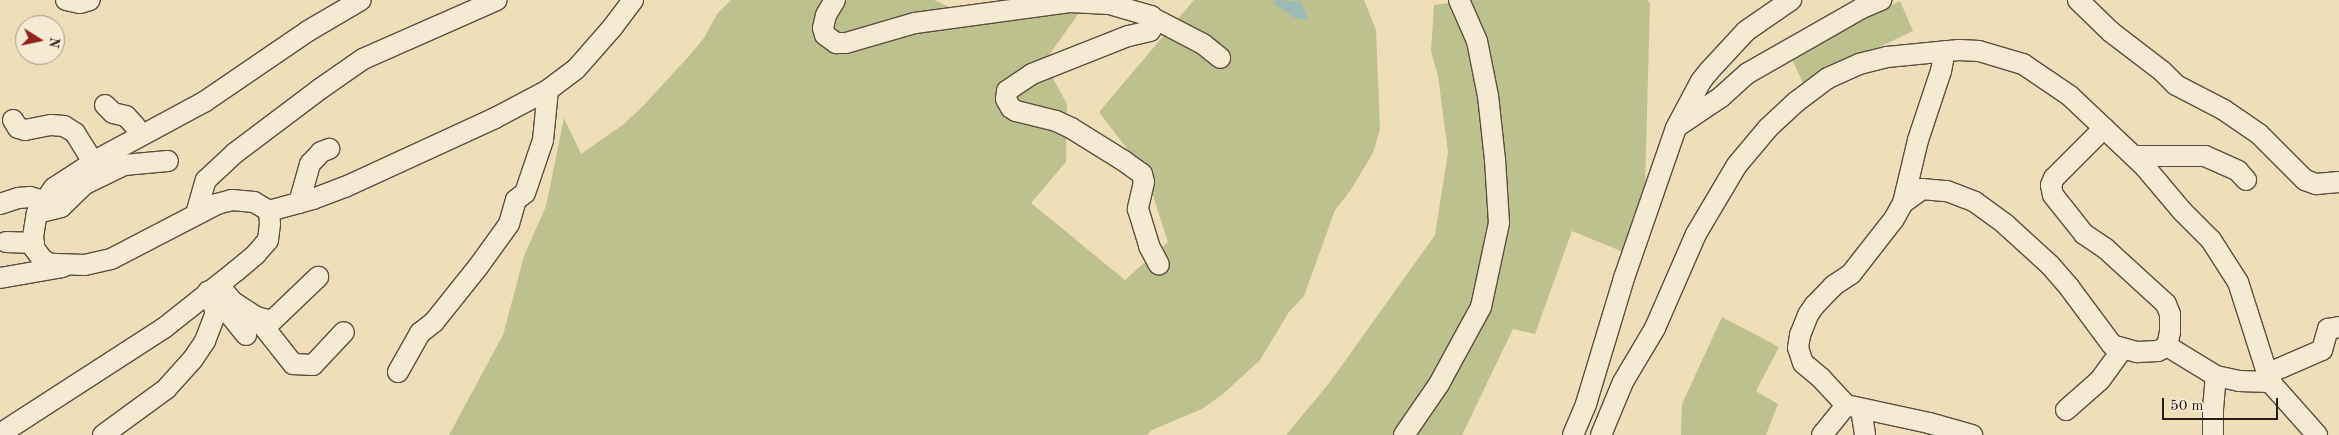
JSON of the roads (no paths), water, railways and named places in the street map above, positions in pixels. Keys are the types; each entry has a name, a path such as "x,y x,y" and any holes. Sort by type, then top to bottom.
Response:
{"street":[{"path":"66,0 80,3 90,0"},
{"path":"361,0 308,31 204,102 93,162 54,188 40,207 34,248 42,259 50,264 96,264 111,260 217,204 232,200 254,202 269,211 299,203 344,187 495,118 548,90 576,69 633,0"},
{"path":"196,214 206,180 235,153 320,89 363,59 497,0"},
{"path":"835,0 826,15 824,28 825,35 836,43 846,43 915,22 1070,2 1109,4 1137,10 1203,44 1220,58"},
{"path":"1404,435 1439,384 1481,307 1499,223 1496,160 1488,96 1477,41 1459,0"},
{"path":"1573,435 1586,404 1627,269 1676,128 1700,80 1746,31 1792,0"},
{"path":"1676,128 1721,97 1748,73 1862,8 1881,0"},
{"path":"2078,0 2111,32 2162,70 2176,85 2224,110 2259,134 2305,180 2316,184 2339,182"},
{"path":"1153,18 1154,24 1150,31 1128,36 1032,74 1007,91 1006,99 1011,108 1016,111 1056,121 1071,128 1124,160 1142,174 1144,182 1138,209 1150,246 1160,265"},
{"path":"1865,435 1853,407 1803,363 1798,348 1800,335 1814,306 1833,286 1851,274 1894,219 1903,202 1918,140 1941,72 1945,51"},
{"path":"1601,435 1614,402 1655,328 1696,234 1737,165 1768,128 1796,102 1828,78 1859,64 1887,57 1945,51 1978,51 2023,64 2070,96 2134,156 2211,240 2238,282 2269,378 2317,435"},
{"path":"398,372 420,333 434,322 478,267 509,224 516,200 525,193 544,140 548,90"},
{"path":"105,105 113,113 126,116 141,135"},
{"path":"13,120 18,128 25,130 51,125 64,126 75,133 93,162"},
{"path":"2104,128 2054,178 2051,185 2053,195 2084,234 2106,249 2166,304 2170,323 2167,346"},
{"path":"299,203 310,164 329,149"},
{"path":"2134,156 2204,156 2238,171 2246,180"},
{"path":"0,204 30,197 40,207 62,207 85,184 124,165 168,161"},
{"path":"1903,202 1922,190 1932,189 1947,190 1974,202 2005,224 2050,265 2069,287 2112,345 2122,350 2138,352 2158,351 2167,346"},
{"path":"0,434 164,328 213,293 256,254 268,240 269,211"},
{"path":"6,242 34,243"},
{"path":"0,278 74,265"},
{"path":"256,317 272,321 318,277"},
{"path":"213,293 233,302 256,317 293,364 313,365 344,332"},
{"path":"213,293 246,335"},
{"path":"103,435 125,410 166,389 193,359 213,325 216,312 213,293"},
{"path":"2167,346 2216,376 2239,381 2269,378 2322,350 2328,330 2339,327"},
{"path":"2066,410 2100,380 2122,350"},
{"path":"2214,435 2213,409 2216,376"},
{"path":"1614,402 1618,408 1616,435"},
{"path":"1822,435 1853,407"},
{"path":"1853,407 1929,423 1972,435"}],"water":[{"path":"1276,0 1301,2 1308,20 1295,18 1274,4"}]}
